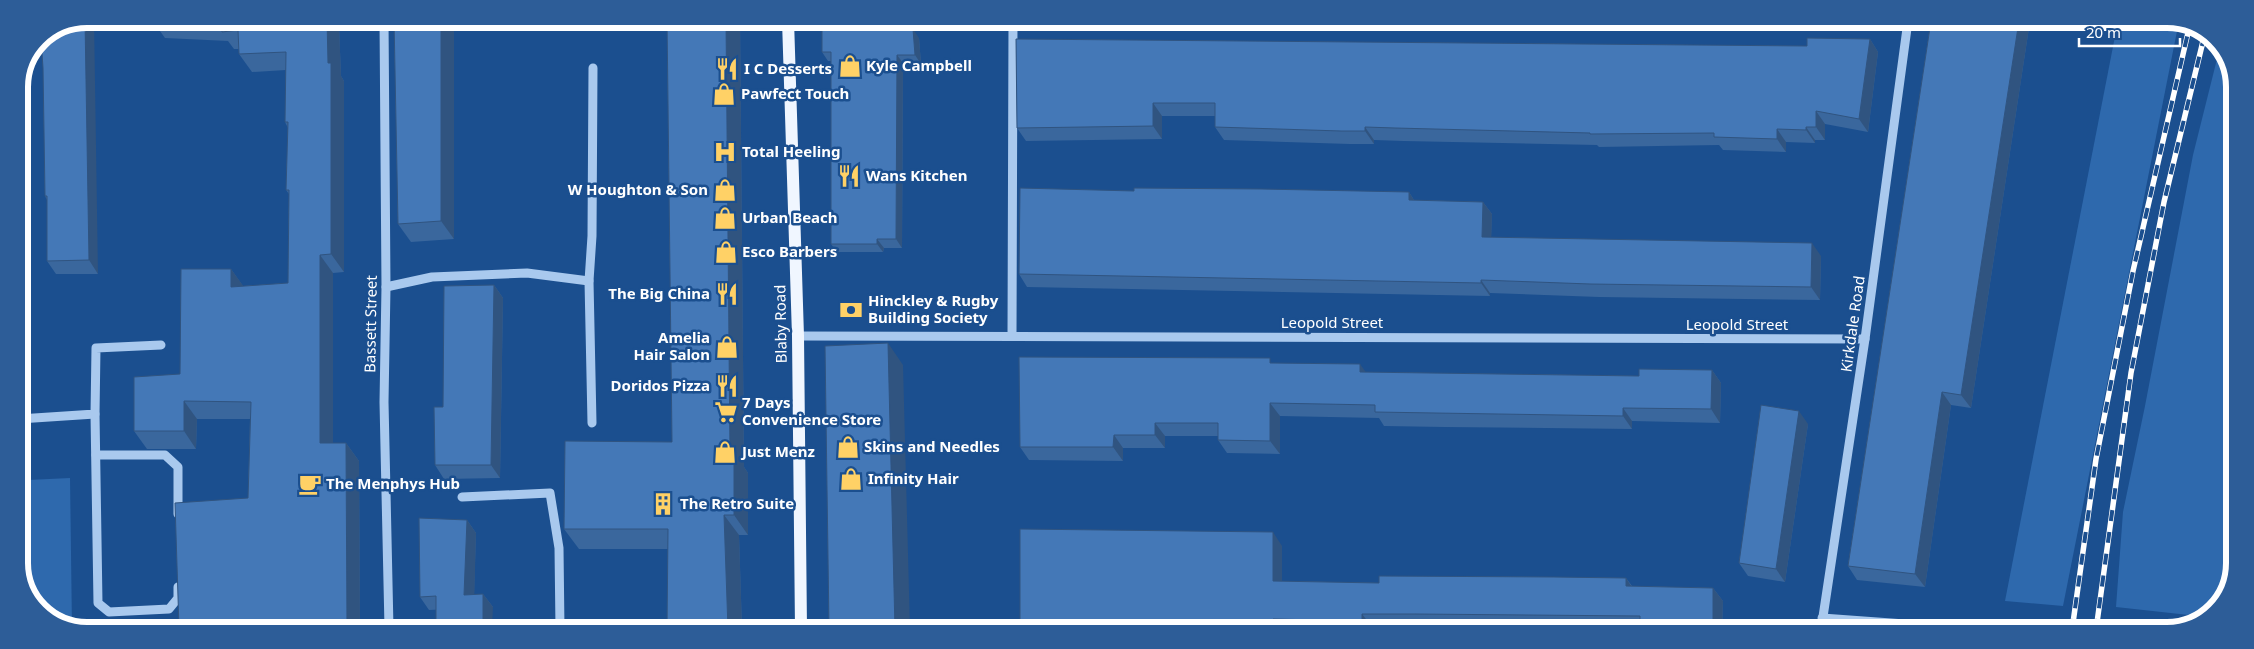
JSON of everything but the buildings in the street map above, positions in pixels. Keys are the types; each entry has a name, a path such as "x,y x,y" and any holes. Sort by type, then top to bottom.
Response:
{"main road":[{"name":"Blaby Road","path":"788,28 798,336 801,622"}],"street":[{"name":"Bassett Street","path":"384,28 386,287 384,402 389,622"},
{"path":"1012,336 1013,28"},
{"name":"Kirkdale Road","path":"1822,622 1865,339 1907,28"},
{"path":"592,423 589,281 592,236 593,68"},
{"path":"386,287 432,277 527,273 589,281"},
{"name":"Leopold Street","path":"798,336 1865,339"},
{"path":"161,345 96,348 95,414 98,603 108,612 169,609 178,598 178,580"},
{"path":"28,418 95,414"},
{"path":"96,456 165,455 178,467 178,523"},
{"path":"462,497 550,493 559,548 560,622"},
{"path":"1822,618 1877,622"}],"shaded area":[{"path":"2117,28 2177,29 2063,606 2005,601"},
{"path":"2218,56 2222,64 2226,83 2226,570 2216,595 2209,604 2192,615 2116,607 2123,512 2193,155"},
{"path":"70,478 72,619 64,617 48,607 35,592 31,581 29,573 28,480"}],"railway":[{"path":"2073,622 2096,459 2133,271 2188,32"},
{"path":"2097,622 2131,373 2164,202 2203,40"}],"place":[{"name":"Kyle Campbell","path":"850,66"},
{"name":"I C Desserts","path":"727,69"},
{"name":"Pawfect Touch","path":"724,94"},
{"name":"Total Heeling","path":"725,152"},
{"name":"Wans Kitchen","path":"849,176"},
{"name":"W Houghton & Son","path":"725,190"},
{"name":"Urban Beach","path":"725,218"},
{"name":"Esco Barbers","path":"726,252"},
{"name":"The Big China","path":"727,294"},
{"name":"Hinckley & Rugby Building Society","path":"851,310"},
{"name":"Amelia Hair Salon","path":"727,347"},
{"name":"Doridos Pizza","path":"727,386"},
{"name":"7 Days Convenience Store","path":"726,412"},
{"name":"Skins and Needles","path":"848,447"},
{"name":"Just Menz","path":"725,452"},
{"name":"Infinity Hair","path":"851,479"},
{"name":"The Menphys Hub","path":"310,484"},
{"name":"The Retro Suite","path":"663,504"}]}
